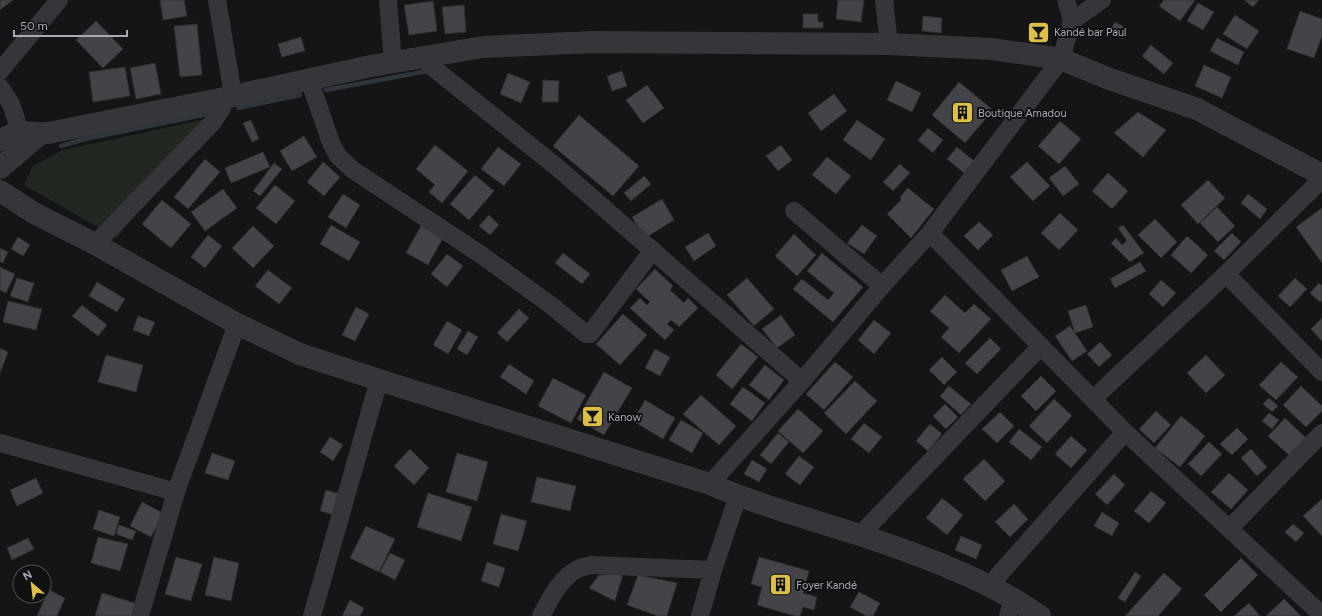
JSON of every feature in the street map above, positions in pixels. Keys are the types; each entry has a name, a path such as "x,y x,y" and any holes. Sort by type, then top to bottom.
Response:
{"street":[{"path":"0,71 59,0"},
{"path":"94,244 214,122 222,108 227,97 217,0"},
{"path":"388,0 393,63"},
{"path":"884,0 888,44"},
{"path":"710,484 930,233 1061,59 1072,21 1066,0"},
{"path":"1072,21 1102,0"},
{"path":"20,135 227,97 309,79 483,47 594,42 888,44 992,49 1061,59 1107,78 1197,109 1322,175"},
{"path":"421,58 558,168 802,380"},
{"path":"309,79 331,143 338,156 353,170 480,254 552,306 586,334 590,334 653,250"},
{"path":"0,87 11,104 20,135 0,168"},
{"path":"1093,399 1226,274 1322,179"},
{"path":"0,191 34,213 94,244 237,324 300,354 710,484 738,496 917,555 989,586 1010,607 1040,616"},
{"path":"0,211 21,210 34,213"},
{"path":"794,211 882,286"},
{"path":"930,233 1125,432 1322,615"},
{"path":"1226,274 1322,372"},
{"path":"140,616 176,492 237,324"},
{"path":"860,535 1041,346"},
{"path":"312,616 379,380"},
{"path":"989,586 1125,432"},
{"path":"1228,529 1322,433"},
{"path":"0,443 176,492"},
{"path":"700,616 713,570 738,496"},
{"path":"541,616 550,599 569,574 580,568 592,565 713,570"}],"shaded area":[{"path":"211,118 117,238 24,185 33,166 63,150"}],"building":[{"path":"0,0 13,0 0,10"},
{"path":"160,0 184,0 187,16 163,20"},
{"path":"838,0 864,0 861,22 836,19"},
{"path":"1164,0 1195,0 1180,21 1159,6"},
{"path":"1244,0 1259,0 1253,7"},
{"path":"433,1 437,31 409,35 404,5"},
{"path":"1198,3 1214,12 1203,30 1187,21"},
{"path":"464,5 466,32 445,34 442,7"},
{"path":"1300,11 1322,19 1322,36 1314,58 1287,49"},
{"path":"803,14 818,14 818,22 823,22 823,28 803,28"},
{"path":"1235,15 1259,31 1247,49 1223,34"},
{"path":"923,16 942,18 941,33 922,31"},
{"path":"96,21 123,49 103,68 76,40"},
{"path":"1115,22 1128,29 1123,39 1109,31"},
{"path":"197,24 202,75 180,77 174,26"},
{"path":"1031,24 1048,28 1046,41 1028,37"},
{"path":"301,37 305,51 282,57 278,44"},
{"path":"1217,38 1244,52 1238,65 1210,51"},
{"path":"1151,45 1173,63 1164,74 1142,56"},
{"path":"155,63 161,94 136,99 130,68"},
{"path":"1204,65 1231,77 1222,98 1195,86"},
{"path":"125,67 130,96 93,102 89,72"},
{"path":"622,71 627,86 612,91 607,76"},
{"path":"508,73 530,82 521,103 500,94"},
{"path":"543,80 559,81 558,102 542,102"},
{"path":"896,81 921,93 912,112 887,100"},
{"name":"Boutique Amadou","path":"959,82 993,110 965,143 932,115"},
{"path":"647,85 664,108 643,123 626,100"},
{"path":"834,94 847,111 821,131 808,113"},
{"path":"1138,112 1166,130 1143,157 1114,133"},
{"path":"579,115 639,166 613,196 553,146"},
{"path":"251,120 259,139 252,142 243,123"},
{"path":"857,120 885,139 871,160 843,140"},
{"path":"1060,121 1081,139 1059,164 1038,146"},
{"path":"928,128 943,140 933,153 918,140"},
{"path":"304,136 317,157 292,171 280,151"},
{"path":"435,145 468,171 442,203 429,192 435,185 416,169"},
{"path":"781,145 792,160 778,171 766,156"},
{"path":"498,147 521,164 504,186 481,169"},
{"path":"957,147 974,161 964,173 947,159"},
{"path":"263,152 270,167 231,183 225,168"},
{"path":"827,157 851,176 836,194 812,175"},
{"path":"205,159 220,172 188,209 174,197"},
{"path":"323,162 340,177 324,196 307,182"},
{"path":"1027,162 1050,186 1033,201 1010,177"},
{"path":"274,163 282,169 260,196 253,191"},
{"path":"900,164 910,173 893,191 883,182"},
{"path":"1065,166 1079,184 1063,196 1049,178"},
{"path":"1108,173 1128,191 1112,209 1092,191"},
{"path":"475,175 494,191 469,220 450,204"},
{"path":"644,176 651,184 631,201 624,193"},
{"path":"1208,180 1225,198 1198,224 1181,205"},
{"path":"275,185 295,201 276,224 256,208"},
{"path":"908,188 934,209 911,238 887,214 901,200 900,197"},
{"path":"223,189 237,208 205,231 191,212"},
{"path":"343,194 360,205 346,228 328,217"},
{"path":"1248,194 1267,209 1260,219 1241,203"},
{"path":"662,199 674,220 645,238 632,217"},
{"path":"162,200 191,224 171,248 142,224"},
{"path":"1217,207 1235,226 1218,242 1200,223"},
{"path":"1322,208 1322,263 1296,227"},
{"path":"1060,213 1078,230 1059,250 1041,233"},
{"path":"489,215 499,225 490,235 479,226"},
{"path":"1155,219 1177,242 1161,258 1138,235"},
{"path":"979,222 993,235 978,250 964,236"},
{"path":"422,224 444,236 428,265 406,253"},
{"path":"331,225 360,242 349,261 320,244"},
{"path":"862,225 877,236 864,254 847,243"},
{"path":"1123,225 1144,253 1130,262 1111,243 1116,238 1122,245 1127,241 1118,228"},
{"path":"253,226 274,246 253,268 232,248"},
{"path":"708,233 716,246 694,261 685,247"},
{"path":"1232,233 1241,242 1224,260 1214,251"},
{"path":"794,234 816,255 797,276 775,256"},
{"path":"208,235 222,246 205,268 191,257"},
{"path":"1187,236 1208,255 1191,273 1171,255"},
{"path":"18,237 30,245 23,256 11,249"},
{"path":"0,248 8,252 3,263 0,262"},
{"path":"563,253 590,274 582,284 555,263"},
{"path":"822,253 863,287 833,322 793,289 802,279 828,300 834,293 807,271"},
{"path":"447,254 463,266 447,287 431,274"},
{"path":"1027,256 1039,277 1012,291 1001,270"},
{"path":"1140,262 1146,271 1115,288 1110,279"},
{"path":"0,267 15,274 6,293 0,290"},
{"path":"655,269 673,286 670,290 684,303 688,298 698,308 679,327 671,320 667,324 674,330 665,340 630,308 640,298 647,305 650,302 636,289"},
{"path":"268,270 292,288 279,304 255,286"},
{"path":"17,278 34,283 28,302 10,296"},
{"path":"747,278 774,309 754,326 727,295"},
{"path":"1295,278 1307,289 1290,307 1278,296"},
{"path":"1161,280 1176,293 1163,307 1149,294"},
{"path":"97,282 125,299 117,312 89,296"},
{"path":"1319,283 1322,286 1322,300 1320,302 1310,293"},
{"path":"945,295 965,313 974,304 991,319 959,353 941,337 949,328 930,311"},
{"path":"8,301 42,309 36,330 3,322"},
{"path":"82,305 107,325 98,336 72,316"},
{"path":"1086,305 1093,327 1075,333 1068,311"},
{"path":"356,307 369,314 355,341 342,335"},
{"path":"519,309 529,318 507,342 497,333"},
{"path":"623,314 647,335 620,365 596,344"},
{"path":"781,315 795,335 777,348 762,329"},
{"path":"138,316 155,322 149,336 133,330"},
{"path":"1322,318 1322,341 1311,329"},
{"path":"874,320 891,333 874,354 858,340"},
{"path":"447,321 462,330 448,354 433,345"},
{"path":"1070,326 1087,351 1072,361 1055,336"},
{"path":"468,331 478,337 467,355 457,349"},
{"path":"990,338 1001,349 977,374 965,363"},
{"path":"1100,342 1112,355 1099,367 1087,354"},
{"path":"741,344 758,357 732,389 716,375"},
{"path":"0,348 8,352 0,373"},
{"path":"655,349 670,357 660,376 645,368"},
{"path":"106,355 143,365 136,392 98,382"},
{"path":"1206,355 1225,375 1206,393 1187,373"},
{"path":"942,357 957,372 944,385 929,370"},
{"path":"835,362 853,377 824,410 806,394"},
{"path":"1281,362 1298,377 1276,400 1259,385"},
{"path":"509,364 534,381 526,394 500,377"},
{"path":"765,365 784,380 769,400 749,385"},
{"path":"604,372 632,388 604,435 577,419"},
{"path":"1041,376 1056,391 1036,411 1021,396"},
{"path":"553,378 586,395 571,423 538,406"},
{"path":"855,381 877,401 846,434 824,413"},
{"path":"949,386 971,404 961,415 940,396"},
{"path":"1301,386 1322,406 1322,411 1306,427 1283,405"},
{"path":"743,387 765,403 752,421 730,404"},
{"path":"701,395 736,426 719,445 683,414"},
{"path":"1269,398 1278,406 1272,412 1263,404"},
{"path":"1054,399 1072,416 1047,443 1029,426"},
{"path":"645,400 675,418 663,439 633,421"},
{"path":"945,404 958,417 946,429 933,416"},
{"path":"798,409 823,431 803,453 778,431"},
{"path":"1156,411 1171,425 1154,443 1139,429"},
{"path":"1000,412 1014,426 997,443 982,429"},
{"path":"1269,413 1279,420 1272,429 1262,421"},
{"path":"1181,416 1205,436 1180,467 1155,448"},
{"path":"1285,418 1307,439 1291,457 1268,436"},
{"path":"681,420 703,433 692,453 669,440"},
{"path":"864,423 882,437 869,453 851,439"},
{"path":"930,424 942,434 928,451 916,441"},
{"path":"1237,428 1248,439 1232,455 1220,444"},
{"path":"1019,429 1042,447 1031,460 1009,442"},
{"path":"778,433 789,442 771,464 760,455"},
{"path":"1071,436 1087,450 1071,468 1055,454"},
{"path":"330,437 343,445 333,461 320,452"},
{"path":"1209,442 1222,454 1201,476 1188,464"},
{"path":"410,449 429,468 414,485 394,466"},
{"path":"1251,449 1267,467 1257,476 1241,458"},
{"path":"212,453 235,461 228,480 205,473"},
{"path":"457,453 488,462 477,501 446,492"},
{"path":"799,456 814,467 800,485 785,474"},
{"path":"984,459 1005,481 985,501 963,479"},
{"path":"752,460 767,469 759,482 744,474"},
{"path":"1229,473 1248,490 1231,509 1211,492"},
{"path":"1114,474 1125,485 1107,505 1095,494"},
{"path":"537,477 576,486 570,511 531,502"},
{"path":"36,478 43,493 17,506 10,490"},
{"path":"326,490 344,495 338,516 320,511"},
{"path":"1151,491 1166,503 1149,523 1134,511"},
{"path":"428,493 472,507 461,541 417,527"},
{"path":"942,498 963,515 947,535 926,518"},
{"path":"1322,499 1322,536 1303,516"},
{"path":"142,502 163,513 151,537 130,526"},
{"path":"1014,504 1028,519 1010,537 995,522"},
{"path":"99,510 120,517 114,536 93,529"},
{"path":"1102,512 1119,523 1112,536 1094,526"},
{"path":"501,514 527,521 518,551 493,544"},
{"path":"1293,524 1304,533 1296,542 1285,532"},
{"path":"119,525 136,531 132,540 116,534"},
{"path":"366,526 395,539 379,572 350,558"},
{"path":"961,536 982,545 976,559 955,550"},
{"path":"98,537 128,544 120,571 91,563"},
{"path":"28,538 34,549 12,560 7,548"},
{"path":"390,553 405,560 395,580 380,572"},
{"path":"176,557 202,564 191,601 165,594"},
{"path":"214,557 239,563 231,601 205,595"},
{"name":"Foyer Kandé","path":"759,557 809,571 803,593 817,597 814,610 803,607 800,616 795,616 757,605 762,587 751,584"},
{"path":"1241,558 1258,575 1221,612 1204,595"},
{"path":"487,562 505,568 499,587 481,581"},
{"path":"1135,572 1141,576 1125,602 1118,598"},
{"path":"1164,573 1182,589 1158,616 1125,616"},
{"path":"623,574 615,601 589,588 599,575"},
{"path":"638,575 677,583 667,616 658,616 627,605"},
{"path":"52,592 65,598 57,616 37,616 43,604 52,604"},
{"path":"859,592 880,603 873,616 866,616 850,607"},
{"path":"102,593 138,604 135,616 95,616"},
{"path":"1284,599 1301,616 1266,616"},
{"path":"350,600 364,608 360,616 342,616"},
{"path":"1249,603 1260,616 1234,616"}],"waterway":[{"path":"326,90 428,71"},
{"path":"238,108 300,95"},
{"path":"61,146 85,139 208,114"}],"place":[{"name":"Kandé bar Paul","path":"1039,32"},
{"name":"Boutique Amadou","path":"962,113"},
{"name":"Kanow","path":"593,417"},
{"name":"Foyer Kandé","path":"781,585"}]}
